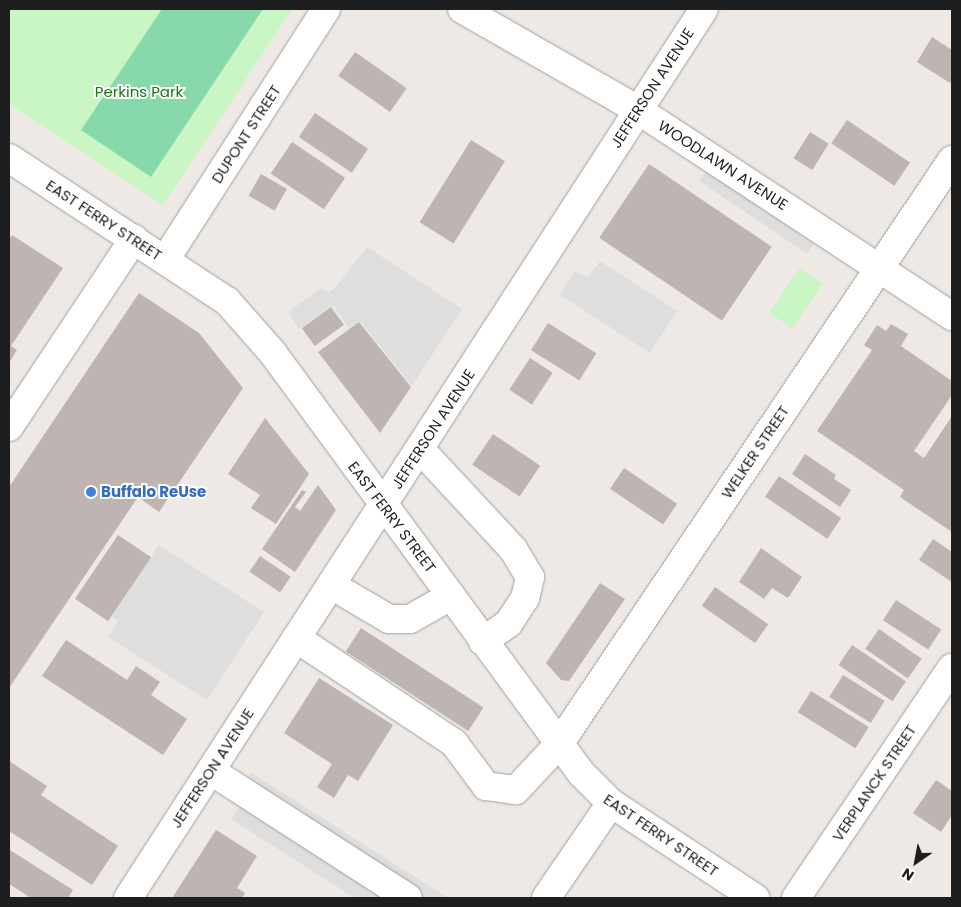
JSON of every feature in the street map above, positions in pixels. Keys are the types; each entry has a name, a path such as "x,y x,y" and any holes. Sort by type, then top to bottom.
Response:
{"street":[{"name":"DUPONT STREET","path":"165,260 326,9"},
{"name":"WOODLAWN AVENUE","path":"462,9 638,110 952,316"},
{"name":"JEFFERSON AVENUE","path":"128,898 704,9"},
{"name":"EAST FERRY STREET","path":"9,158 227,301 256,332 581,773 612,803 755,898"},
{"name":"WELKER STREET","path":"296,638 454,743 486,786 516,790 559,744 952,160"},
{"path":"9,427 134,239"},
{"path":"420,448 513,549 530,577 525,598 508,623 483,641"},
{"path":"331,584 389,619 410,619 451,596"},
{"name":"VERPLANCK STREET","path":"796,898 952,668"},
{"path":"211,770 408,898"},
{"path":"546,898 612,803"}],"green space":[{"name":"Perkins Park","path":"9,9 292,9 163,205 9,104"},
{"path":"162,9 263,9 151,177 81,130"},
{"path":"800,268 823,284 792,328 769,312"}],"shaded area":[{"path":"706,171 814,244 807,254 699,181"},
{"path":"367,247 462,309 412,386 360,321 349,328 333,305 299,329 288,312 321,288 328,293 335,288"},
{"path":"600,261 677,311 650,353 560,295 575,271 588,277"},
{"path":"159,545 264,612 207,700 108,637 118,621 112,617"},
{"path":"252,773 448,898 355,898 231,819 242,803 237,796"}],"building":[{"path":"932,37 952,50 952,79 950,83 917,62"},
{"path":"355,52 407,88 390,112 338,76"},
{"path":"315,113 368,149 352,173 299,137"},
{"path":"847,120 910,162 894,186 831,143"},
{"path":"810,132 829,144 812,170 794,158"},
{"path":"471,140 505,161 454,243 420,222"},
{"path":"292,142 345,178 324,209 271,174"},
{"path":"649,164 772,247 722,321 599,238"},
{"path":"261,174 287,189 274,211 248,196"},
{"path":"12,235 63,268 11,346 17,350 9,363 9,240"},
{"name":"Buffalo ReUse","path":"139,293 199,333 243,388 159,512 138,497 9,688 9,487"},
{"path":"331,307 344,325 315,346 302,328"},
{"path":"359,322 411,387 380,433 318,352"},
{"path":"548,323 596,353 579,380 531,350"},
{"path":"891,324 908,334 901,346 952,381 952,395 914,451 924,458 952,416 952,532 900,497 904,490 817,431 872,350 864,345 877,325 886,331"},
{"path":"530,358 553,373 532,405 509,390"},
{"path":"265,418 309,474 276,524 251,508 260,495 228,474"},
{"path":"493,434 540,466 520,497 472,465"},
{"path":"805,454 836,475 834,479 851,490 840,507 792,474"},
{"path":"624,468 677,504 663,525 610,489"},
{"path":"779,476 841,518 827,539 765,497"},
{"path":"318,485 336,510 295,572 262,549 302,490 306,492 295,507 300,511"},
{"path":"118,535 151,557 108,621 75,599"},
{"path":"933,539 952,552 952,582 919,560"},
{"path":"761,548 802,577 788,598 772,588 764,599 739,582"},
{"path":"260,556 291,577 280,592 249,572"},
{"path":"600,583 625,599 569,681 561,680 546,663"},
{"path":"715,587 768,624 755,643 702,606"},
{"path":"896,600 941,629 928,650 883,620"},
{"path":"361,628 483,708 468,731 346,651"},
{"path":"879,629 922,659 908,678 865,649"},
{"path":"66,640 127,680 136,666 160,682 151,695 187,719 163,755 42,676"},
{"path":"852,645 906,681 892,701 839,665"},
{"path":"843,675 885,701 871,723 829,697"},
{"path":"319,678 393,725 358,781 348,775 334,798 317,787 332,764 284,733"},
{"path":"811,691 869,727 855,748 798,712"},
{"path":"9,761 47,786 41,795 118,846 92,885 9,831"},
{"path":"936,780 952,791 952,815 941,832 913,813"},
{"path":"216,830 257,856 237,888 245,893 242,898 172,898"},
{"path":"10,850 73,890 68,898 31,898 9,884"}],"place":[{"name":"Buffalo ReUse","path":"91,492"}]}
